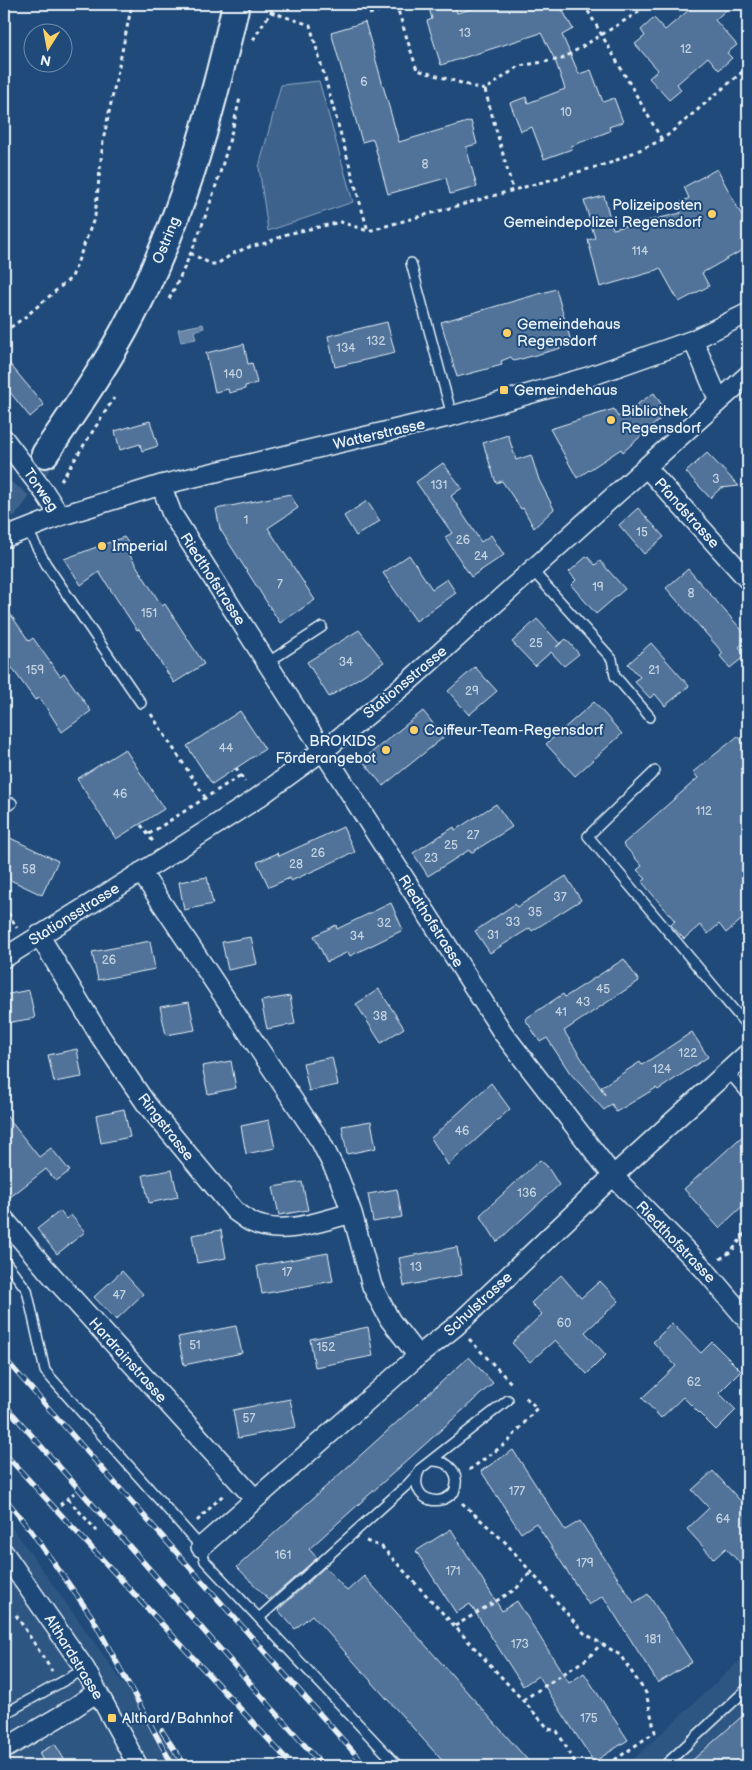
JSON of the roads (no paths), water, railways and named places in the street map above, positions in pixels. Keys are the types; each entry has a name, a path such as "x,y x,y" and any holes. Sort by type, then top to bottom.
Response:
{"main road":[{"name":"Ostring","path":"45,454 85,396 125,329 166,240 185,192 201,142 236,4"}],"street":[{"name":"Watterstrasse","path":"4,538 60,516 161,486 452,416 588,377 693,340 748,313"},
{"path":"693,340 719,401"},
{"name":"Stationsstrasse","path":"4,958 256,799 322,751 409,681 748,375"},
{"name":"Torweg","path":"4,439 45,492 60,516"},
{"name":"Pfandstrasse","path":"646,468 748,580"},
{"name":"Riedthofstrasse","path":"161,486 172,514 503,1033 613,1176 704,1269 748,1321"},
{"path":"141,872 321,1142 339,1178 352,1213 372,1286 390,1320 418,1356"},
{"name":"Ringstrasse","path":"32,939 147,1105 234,1211 252,1222 268,1227 288,1229 352,1213"},
{"name":"Schulstrasse","path":"201,1547 418,1356 456,1326 613,1176 748,1053"},
{"name":"Hardrainstrasse","path":"4,1219 46,1269 255,1499"},
{"name":"Althardstrasse","path":"4,1553 85,1669 138,1766"},
{"path":"4,1749 69,1711 97,1692"}],"lane":[{"path":"411,263 452,416"},
{"path":"26,528 46,564 141,702"},
{"path":"532,570 612,659 615,676 650,717"},
{"path":"267,662 322,627"},
{"path":"655,771 588,836 748,1026"},
{"path":"4,809 12,803"},
{"path":"728,1072 748,1095"},
{"path":"4,1260 27,1290 45,1371 201,1547 206,1561 398,1766"},
{"path":"259,1618 408,1484 425,1464 508,1400"},
{"path":"417,1474 417,1487 425,1497 436,1501 449,1497 456,1485 455,1472 445,1462 431,1461"},
{"path":"4,1714 85,1669"},
{"path":"664,1766 748,1688"}],"tunnel":[{"path":"4,509 45,454"}],"railway":[{"path":"4,1358 366,1766"},
{"path":"4,1404 323,1766"},
{"path":"4,1453 293,1766"},
{"path":"7,1501 32,1532 92,1617 173,1766"},
{"path":"162,1731 185,1766"}],"place":[{"name":"Polizeiposten Gemeindepolizei Regensdorf","path":"712,214"},
{"name":"Gemeindehaus Regensdorf","path":"507,333"},
{"name":"Gemeindehaus","path":"504,390"},
{"name":"Bibliothek Regensdorf","path":"611,420"},
{"name":"Imperial","path":"102,546"},
{"name":"Coiffeur-Team-Regensdorf","path":"414,730"},
{"name":"BROKIDS Förderangebot","path":"386,750"},
{"name":"Althard/Bahnhof","path":"112,1718"}]}
